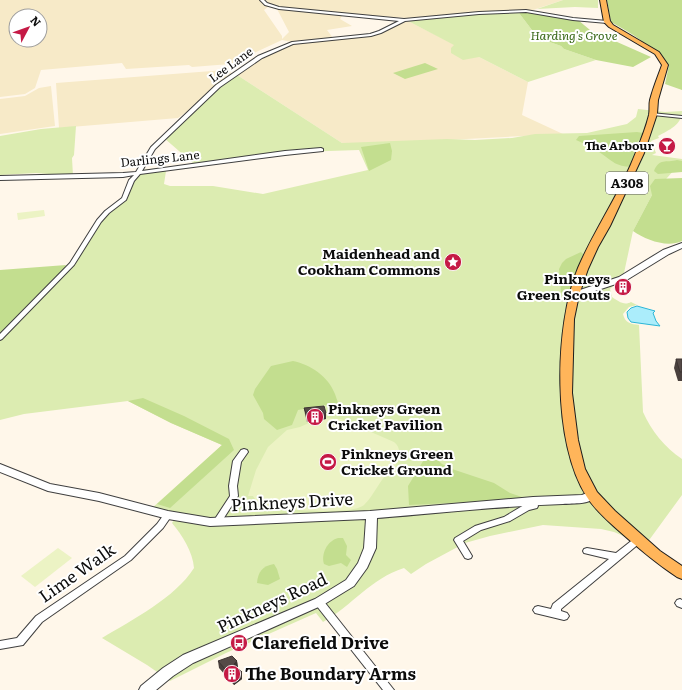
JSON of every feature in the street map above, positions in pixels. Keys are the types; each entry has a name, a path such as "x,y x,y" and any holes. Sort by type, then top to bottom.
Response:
{"main road":[{"path":"603,0 607,22"},
{"name":"A308","path":"607,22 611,26 657,53 665,65 654,100 653,114 640,154 606,226 593,247 583,269 574,295 569,319 566,393 572,440 579,469 592,495 610,515 655,555 682,573"}],"street":[{"path":"262,0 266,4 279,8 404,20"},
{"name":"Lee Lane","path":"0,338 72,264 99,220 124,199 132,180 153,148 218,86 260,57 292,42 354,37 380,32 404,20 526,11 573,19 607,22"},
{"path":"653,114 682,117"},
{"name":"Darlings Lane","path":"0,178 123,175 285,153 321,150"},
{"path":"123,175 132,180"},
{"path":"574,295 622,279 666,252 682,245"},
{"path":"217,522 234,496 234,480 237,461 244,452"},
{"name":"Pinkneys Drive","path":"0,468 48,487 99,497 168,515 217,522 372,515 533,501 583,499 592,495"},
{"path":"468,556 458,540 478,528 506,519 527,507 534,506 533,501"},
{"name":"Lime Walk","path":"0,644 20,642 39,619 128,558 160,526 168,515"},
{"name":"Pinkneys Road","path":"146,690 168,672 188,660 319,602 350,583 363,565 370,548 372,515"},
{"path":"538,610 560,615 556,607 638,540"},
{"path":"587,551 616,557"},
{"path":"319,602 389,690"}],"shaded area":[{"path":"0,0 261,0 263,4 269,6 264,10 282,36 282,39 289,32 277,9 342,16 340,19 352,26 327,30 333,38 292,42 282,40 230,64 126,69 122,63 41,70 35,88 25,94 0,97"},
{"path":"266,0 563,0 533,10 479,12 408,18 292,9 275,6 268,3"},
{"path":"408,21 528,82 522,115 563,134 368,144 342,143 237,75 264,57 294,44 371,36 383,33 392,27"},
{"path":"225,70 233,74 214,86 192,108 178,118 59,128 56,83"},
{"path":"51,86 55,126 0,134 0,99 25,96 39,88"}],"green space":[{"path":"563,0 598,0 598,8 575,7 537,9"},
{"path":"607,0 682,0 682,90 665,84 669,65 663,58 642,41 611,22"},
{"name":"Harding's Grove","path":"528,12 578,20 590,30 651,57 633,67 596,60 564,49 561,46 538,38 519,13"},
{"path":"519,13 538,38 596,60 528,82 479,57 463,60 451,53 451,48 454,45 408,21 483,14"},
{"path":"425,63 438,69 405,79 393,73"},
{"path":"237,75 342,143 447,139 475,140 512,138 535,134 587,133 627,124 636,117 638,109 665,112 682,111 680,120 674,126 658,136 659,138 651,141 656,153 652,155 682,159 682,161 652,195 633,231 624,273 620,277 606,283 614,285 610,289 612,297 621,302 631,302 637,305 629,307 623,314 625,319 629,322 639,325 643,412 659,438 670,450 682,459 682,495 647,543 601,529 543,525 465,543 426,564 411,574 404,568 381,579 371,585 344,608 323,622 316,613 226,653 170,681 147,665 102,638 152,608 164,599 186,579 194,568 192,556 180,533 172,523 176,517 151,509 222,445 171,423 128,401 24,414 0,420 0,341 75,263 105,215 118,204 141,170 194,164 164,138 221,87","holes":["359,150 368,170 263,194 213,186 170,186 164,184 166,171 298,152"]},
{"path":"76,126 74,155 72,158 73,176 36,173 0,175 0,136 41,129"},
{"path":"637,132 643,133 643,136 637,142 631,167 622,166 615,163 596,150 576,140 579,136"},
{"path":"390,143 392,151 391,160 369,171 361,147"},
{"path":"677,160 682,161 682,172 658,174 654,171 658,164"},
{"path":"682,178 682,241 670,244 657,242 633,231 652,195 650,186 655,179"},
{"path":"44,210 45,216 18,220 17,213"},
{"path":"581,252 584,255 568,300 561,292 559,269 566,259"},
{"path":"66,265 58,279 0,336 0,270"},
{"path":"293,361 312,368 328,382 335,394 342,412 325,405 298,410 292,425 277,430 264,419 263,413 253,395 255,389 271,366"},
{"path":"143,398 184,416 229,439 234,450 170,508 157,504 222,445 171,423 128,401"},
{"name":"Pinkneys Green Cricket Ground","path":"320,418 341,419 394,442 397,445 399,454 395,467 391,469 383,478 368,501 358,508 348,510 272,511 261,506 253,496 248,496 256,470 268,447 287,430 300,427"},
{"path":"428,453 442,464 452,469 494,483 510,493 528,499 409,505 408,486"},
{"path":"338,538 343,538 347,546 346,555 351,560 347,567 341,563 329,566 324,564 323,556 326,548 331,542"},
{"path":"58,548 72,558 35,587 21,576"},
{"path":"274,564 280,579 268,585 257,583 261,570 266,566"}],"water":[{"path":"637,306 655,311 653,313 660,326 631,322 628,318 627,312 631,308"}],"building":[{"path":"676,359 682,359 682,372 680,372"},
{"path":"324,406 326,413 307,416 304,408"},
{"path":"232,656 237,661 234,664 242,672 233,678 218,661"}],"place":[{"name":"The Arbour","path":"667,146"},
{"name":"Maidenhead and Cookham Commons","path":"453,262"},
{"name":"Pinkneys Green Scouts","path":"623,287"},
{"name":"Pinkneys Green Cricket Pavilion","path":"315,417"},
{"name":"Pinkneys Green Cricket Ground","path":"328,462"},
{"name":"Clarefield Drive","path":"239,643"},
{"name":"The Boundary Arms","path":"232,674"}]}
